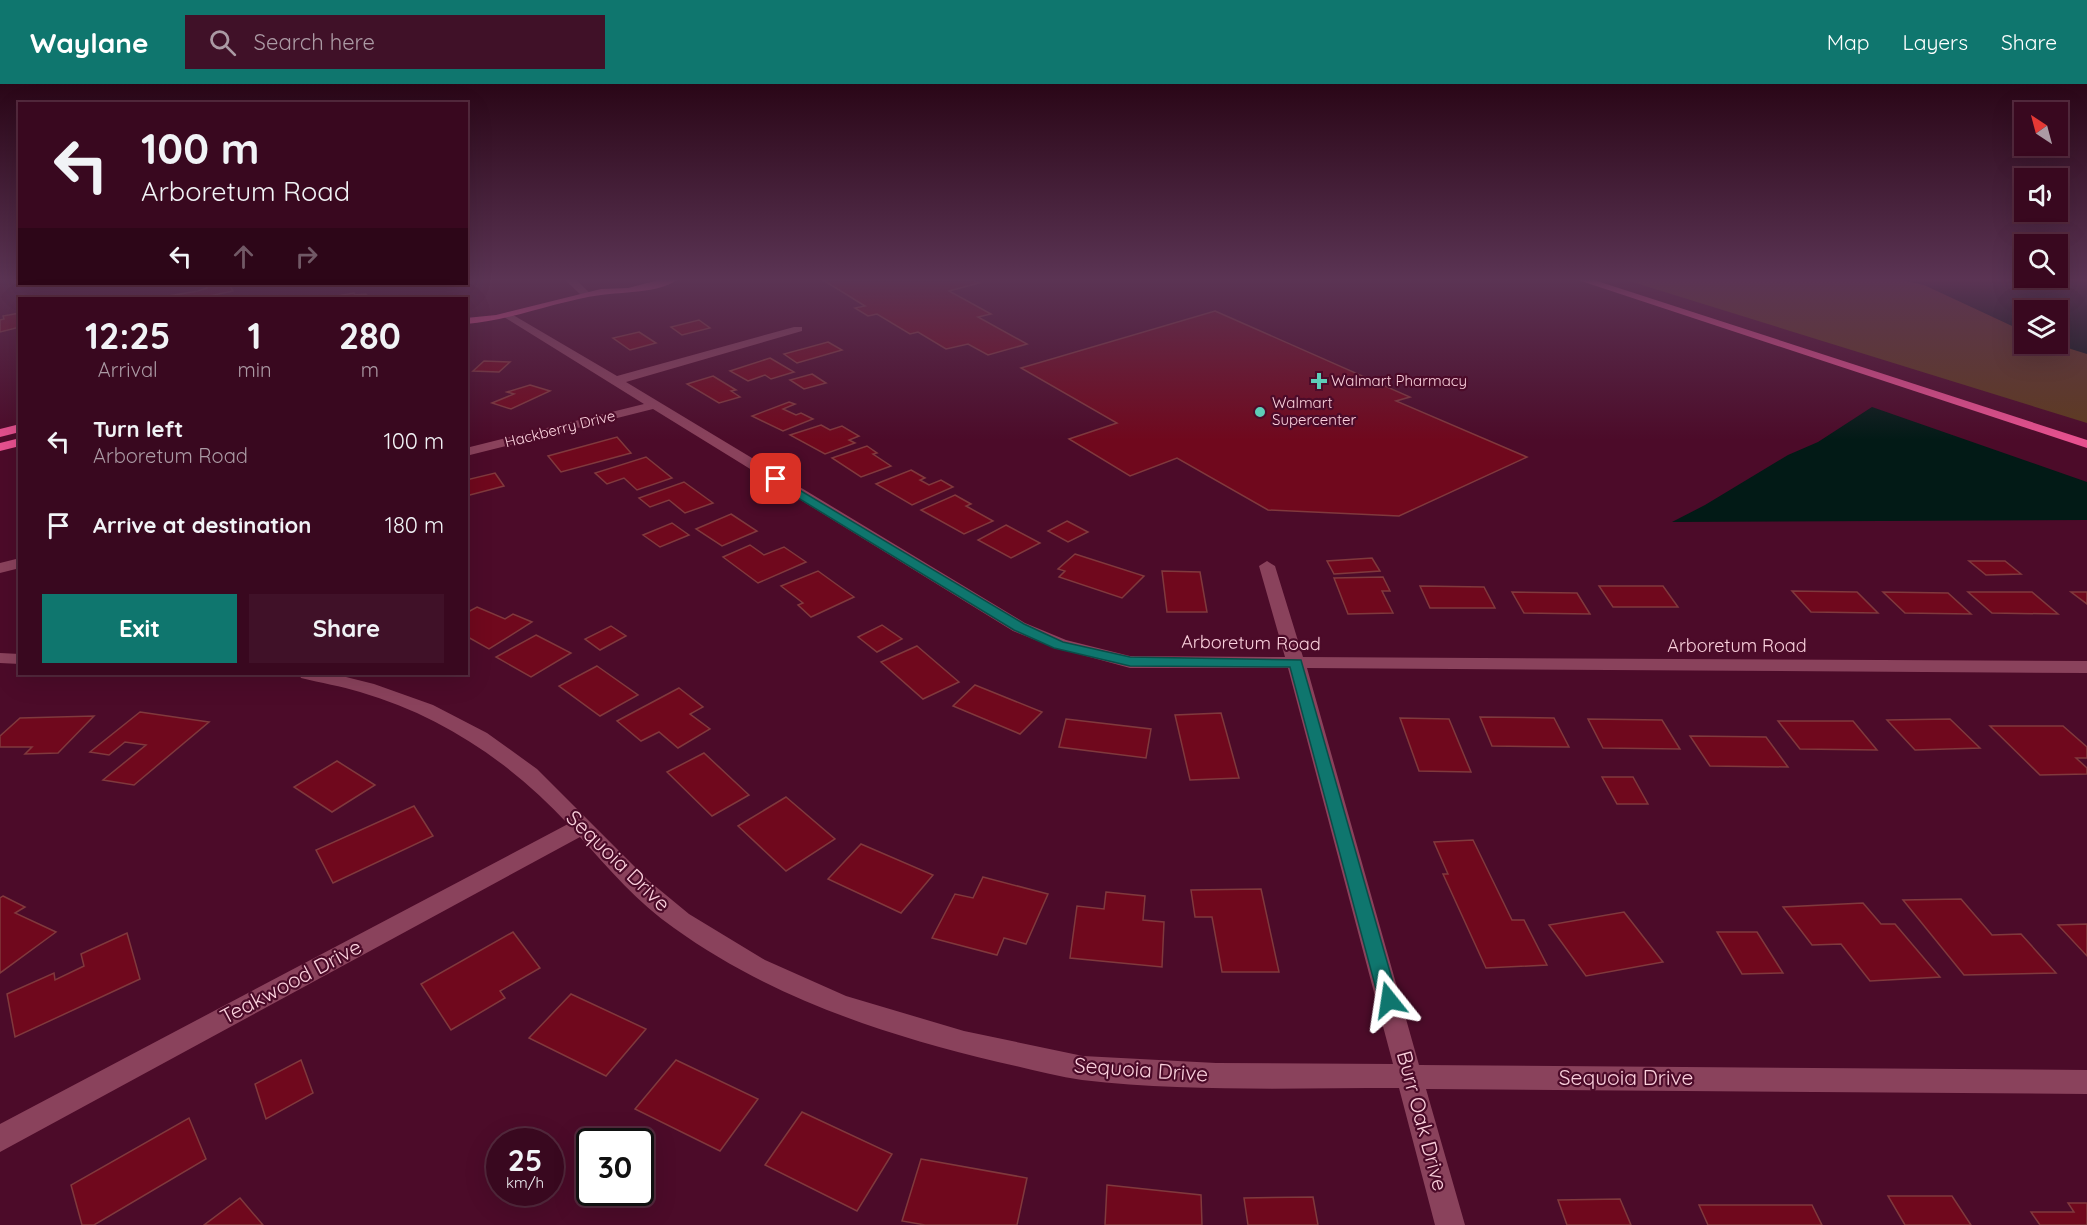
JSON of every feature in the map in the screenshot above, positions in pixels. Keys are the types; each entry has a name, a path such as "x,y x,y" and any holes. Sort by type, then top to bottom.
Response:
{"main road":[{"path":"1747,333 2087,444"},
{"path":"0,433 18,428"},
{"path":"0,447 18,442"}],"street":[{"name":"Arboretum Road","path":"532,333 1038,637 1075,650 1130,662 2087,667"},
{"name":"Hackberry Drive","path":"614,381 783,333"},
{"name":"Hackberry Drive","path":"468,452 654,405"},
{"path":"0,568 18,564"},
{"name":"Burr Oak Drive","path":"1267,566 1296,663 1450,1225"},
{"path":"0,658 18,659"},
{"name":"Sequoia Drive","path":"312,675 394,696 465,729 503,753 530,775 582,826 641,889 680,920 719,946 769,974 826,1000 891,1023 962,1043 1081,1068 1216,1075 2087,1082"},
{"name":"Teakwood Drive","path":"0,1138 582,826"}],"shaded area":[{"path":"1798,333 2014,333 2014,354 2068,354 2068,333 2087,333 2087,423"},
{"path":"2068,333 2087,333 2087,354 2068,348"},
{"path":"1872,407 2087,482 2087,520 1672,522 1788,455 1818,442"}],"building":[{"path":"641,333 656,343 630,350 613,338"},
{"path":"920,333 1007,333 1027,344 988,355 968,344 946,349"},
{"name":"Walmart Supercenter","path":"1139,333 1265,333 1410,397 1396,401 1527,457 1399,516 1268,510 1177,458 1130,476 1069,439 1117,423 1021,368"},
{"path":"828,342 842,350 797,363 784,354"},
{"path":"770,358 794,372 771,379 765,375 748,381 730,371"},
{"path":"484,361 510,362 499,372 473,371"},
{"path":"812,374 826,383 804,389 790,380"},
{"path":"713,376 736,390 731,391 740,397 719,403 687,384"},
{"path":"530,385 550,391 511,409 492,403 514,394 507,392"},
{"path":"789,402 795,404 783,409 796,415 801,413 813,419 783,431 752,416"},
{"path":"821,425 830,430 842,426 859,436 849,440 855,443 825,454 790,435"},
{"path":"617,437 631,453 561,472 548,456"},
{"path":"867,446 877,453 873,454 891,466 861,477 832,458"},
{"path":"646,457 672,478 637,490 624,478 607,484 595,473"},
{"path":"911,470 925,478 920,480 929,485 941,480 953,487 912,505 876,484"},
{"path":"495,473 504,486 468,495 468,480"},
{"path":"684,482 713,503 685,513 669,500 650,507 639,498"},
{"path":"955,495 971,504 966,506 993,521 964,534 921,510"},
{"path":"731,514 757,531 722,546 696,529"},
{"path":"1067,521 1088,532 1068,542 1048,531"},
{"path":"672,523 689,535 660,547 643,535"},
{"path":"1006,525 1040,543 1011,558 978,540"},
{"path":"750,545 764,555 784,547 806,562 758,583 723,557"},
{"path":"1075,554 1144,576 1122,598 1059,577 1065,571 1058,569"},
{"path":"1372,558 1380,571 1334,574 1327,561"},
{"path":"1969,561 2005,561 2021,574 1986,575"},
{"path":"818,571 854,597 811,617 798,605 803,603 781,586"},
{"path":"1162,571 1200,572 1207,612 1167,612"},
{"path":"1383,577 1390,591 1382,591 1393,613 1348,614 1334,578"},
{"path":"1420,586 1484,587 1495,608 1430,608"},
{"path":"1599,586 1663,586 1678,607 1613,607"},
{"path":"1792,591 1857,592 1878,613 1811,612"},
{"path":"1512,592 1577,593 1590,614 1524,613"},
{"path":"1883,592 1948,593 1971,614 1905,613"},
{"path":"1968,592 2032,592 2058,614 1992,613"},
{"path":"2071,592 2087,592 2087,604"},
{"path":"477,607 505,619 513,614 532,622 489,649 468,637 468,612"},
{"path":"882,625 902,639 877,652 858,637"},
{"path":"611,626 626,636 600,650 585,639"},
{"path":"536,635 571,653 531,677 496,657"},
{"path":"917,646 959,682 923,699 881,662"},
{"path":"597,666 638,695 600,716 559,686"},
{"path":"975,685 1042,712 1020,734 953,706"},
{"path":"679,688 703,707 690,714 710,729 678,748 659,732 641,741 617,721"},
{"path":"140,712 209,722 134,785 103,780 146,745 125,742 109,755 90,752"},
{"path":"1221,713 1239,778 1190,780 1175,715"},
{"path":"94,716 58,753 25,754 32,747 0,747 0,736 20,718"},
{"path":"1480,717 1554,718 1569,747 1492,746"},
{"path":"1400,718 1449,719 1471,772 1419,771"},
{"path":"1066,719 1151,729 1146,758 1059,747"},
{"path":"1588,719 1662,720 1680,749 1603,748"},
{"path":"1950,719 1980,748 1915,750 1887,720"},
{"path":"1778,721 1853,721 1877,750 1800,749"},
{"path":"1990,726 2063,726 2087,747 2087,758 2076,758 2087,768 2087,774 2040,775"},
{"path":"1690,736 1766,737 1788,767 1710,766"},
{"path":"704,753 749,795 712,816 667,772"},
{"path":"337,761 375,785 332,812 294,787"},
{"path":"1602,777 1633,777 1648,804 1617,804"},
{"path":"786,797 835,839 786,871 738,826"},
{"path":"414,806 433,836 333,883 316,850"},
{"path":"1473,840 1512,920 1524,920 1547,965 1486,968 1443,874 1448,874 1434,842"},
{"path":"861,844 933,875 901,913 828,879"},
{"path":"983,877 1048,894 1026,944 1004,938 997,955 932,938 955,894 973,898"},
{"path":"1261,889 1279,972 1222,972 1212,917 1195,917 1191,890"},
{"path":"1106,892 1145,896 1143,920 1164,922 1162,967 1070,958 1077,906 1104,909"},
{"path":"3,896 25,907 15,913 56,932 0,973 0,898"},
{"path":"1961,899 1992,935 2021,934 2056,973 1964,975 1903,900"},
{"path":"1863,903 1881,924 1895,924 1940,977 1870,981 1841,944 1812,945 1783,907"},
{"path":"1624,912 1663,962 1586,976 1549,925"},
{"path":"2087,924 2087,956 2058,925"},
{"path":"513,932 540,968 500,991 505,998 451,1030 421,984"},
{"path":"1717,932 1757,932 1783,973 1742,974"},
{"path":"127,933 140,979 15,1037 7,994 54,973 55,980 84,966 81,954"},
{"path":"571,994 646,1029 606,1076 529,1038"},
{"path":"301,1060 313,1093 266,1119 255,1084"},
{"path":"676,1060 758,1099 720,1151 635,1109"},
{"path":"802,1112 892,1154 857,1211 765,1165"},
{"path":"189,1118 206,1159 94,1225 82,1225 71,1185"},
{"path":"921,1159 1027,1178 1017,1225 925,1225 902,1221"},
{"path":"1107,1185 1201,1195 1202,1225 1105,1225"},
{"path":"1888,1196 1952,1196 1971,1225 1905,1225"},
{"path":"1313,1197 1318,1225 1248,1225 1244,1198"},
{"path":"240,1198 263,1225 204,1225"},
{"path":"1620,1199 1631,1225 1567,1225 1558,1200"},
{"path":"2068,1203 2087,1203 2087,1225 2040,1225 2031,1212 2074,1212"},
{"path":"1699,1205 1812,1205 1822,1225 1708,1225"}],"place":[{"name":"Walmart Pharmacy","path":"1319,381"},
{"name":"Walmart Supercenter","path":"1260,412"}],"route":[{"path":"776,479 1019,627 1059,645 1130,662 1296,663 1389,1000"}]}
